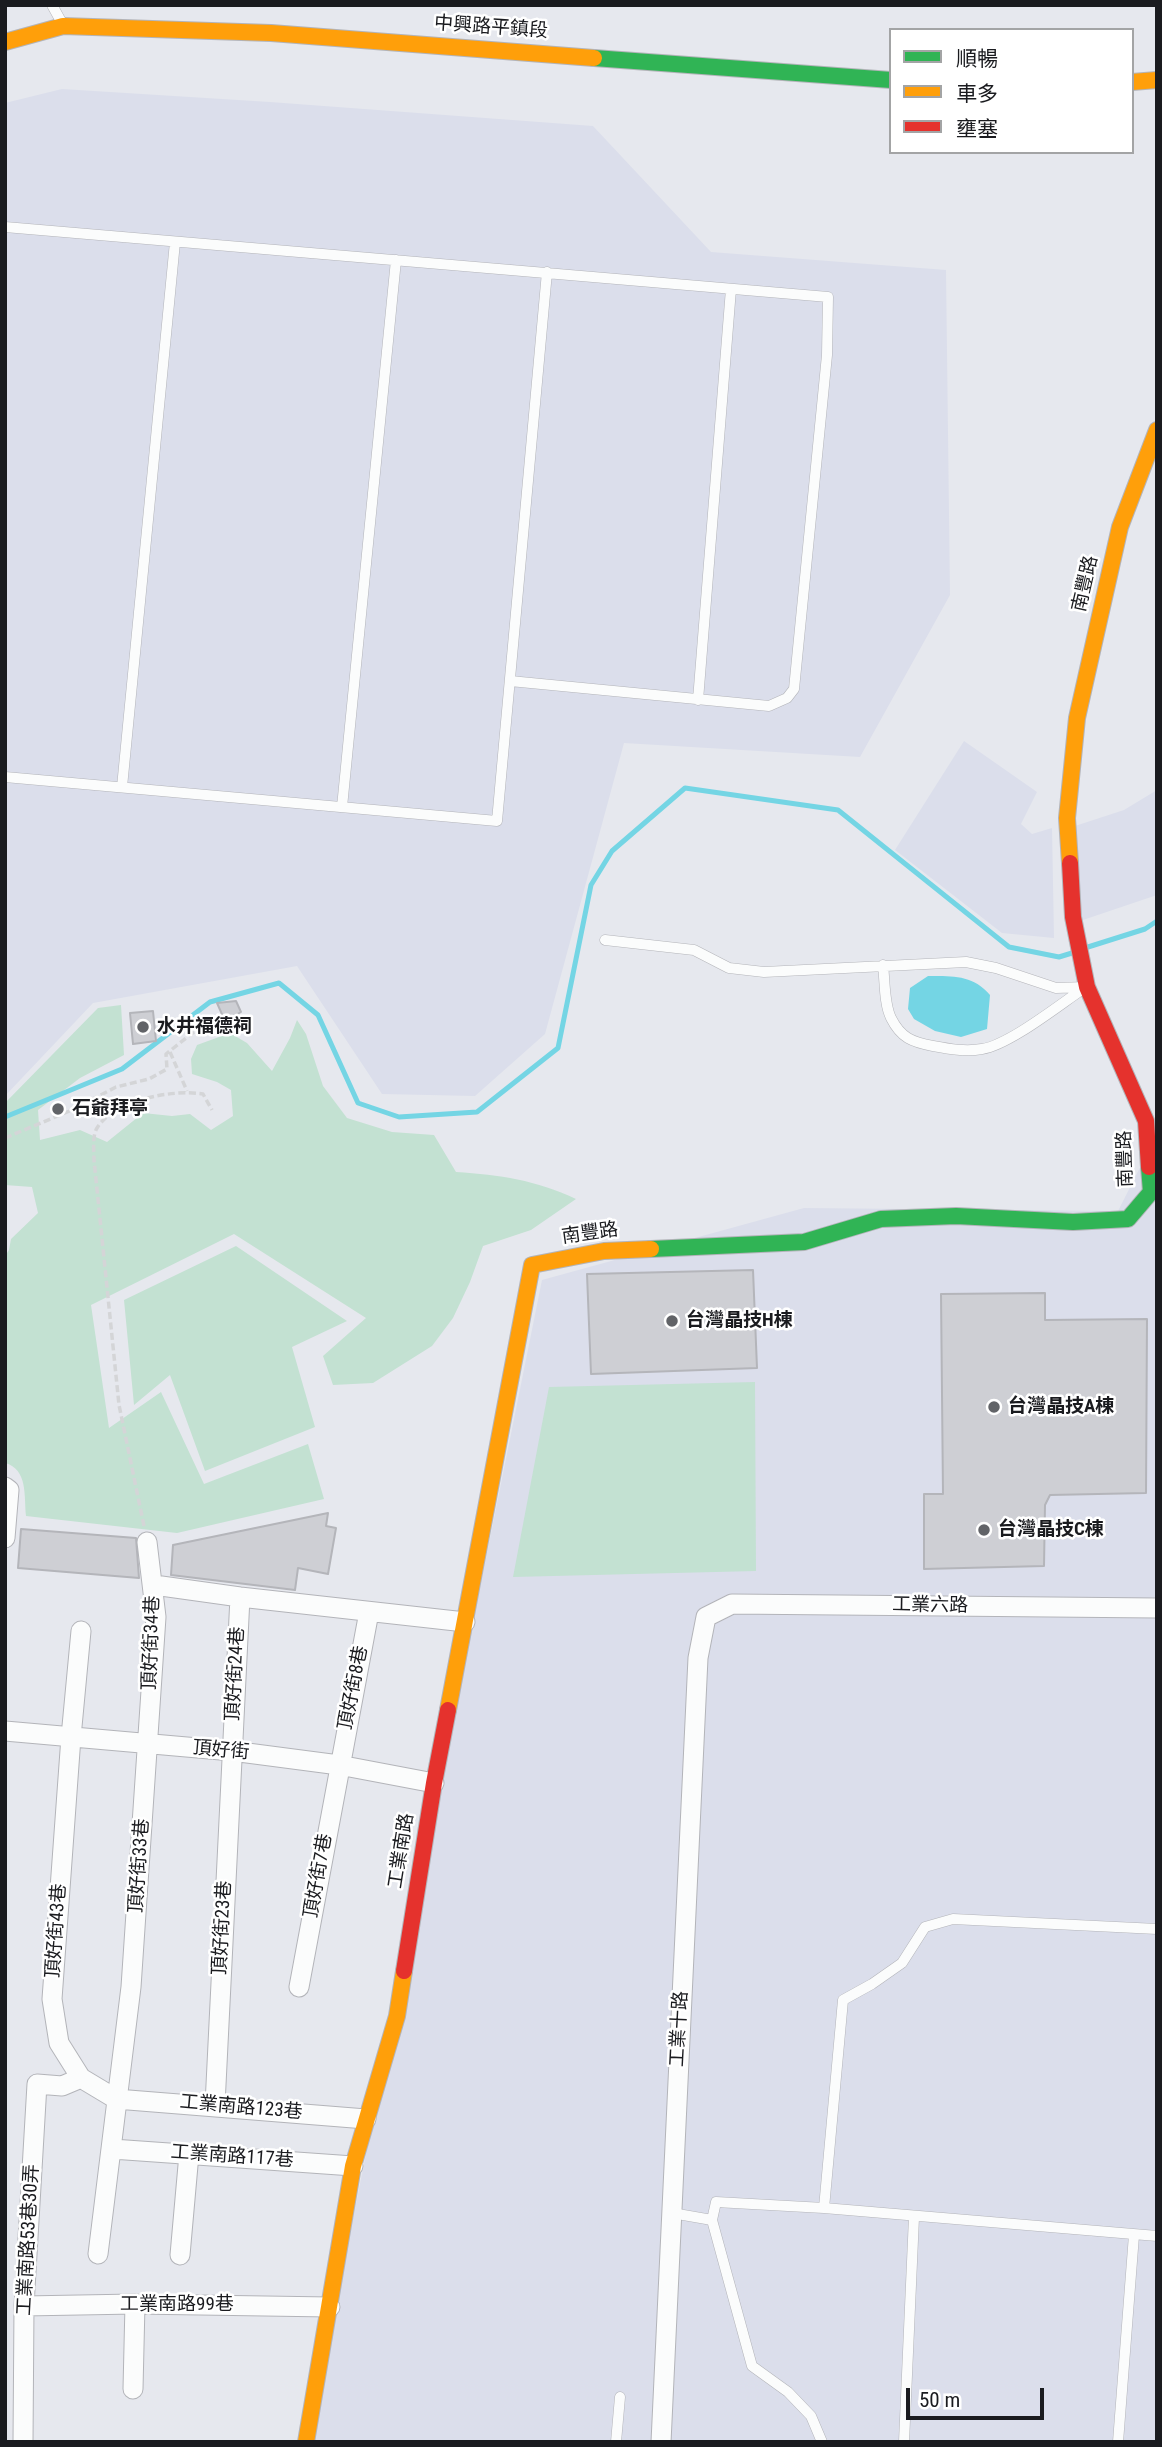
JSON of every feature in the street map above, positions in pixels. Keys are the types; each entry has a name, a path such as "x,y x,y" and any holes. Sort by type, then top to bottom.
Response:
{"street":[{"name":"中興路平鎮段","path":"5,42 63,26 285,34 889,80"},
{"path":"1134,82 1157,80"},
{"name":"南豐路","path":"532,1265 604,1251 804,1242 881,1219 956,1216 1073,1222 1128,1219 1151,1192 1152,1120 1087,987 1073,917 1067,818 1077,718 1120,527 1147,465 1157,430"},
{"name":"工業南路","path":"306,2442 353,2166 397,2017 434,1783 532,1265"},
{"path":"5,1486 9,1490 5,1538"},
{"name":"頂好街34巷","path":"147,1542 156,1617 148,1744"},
{"path":"154,1585 466,1622"},
{"name":"頂好街24巷","path":"232,1751 240,1597"},
{"name":"工業六路","path":"706,1617 732,1604 1157,1608"},
{"name":"頂好街8巷","path":"339,1765 369,1612"},
{"name":"工業十路","path":"661,2442 698,1658 706,1617"},
{"name":"頂好街43巷","path":"82,1632 71,1737 52,1998 59,2043 81,2078 116,2099"},
{"name":"頂好街","path":"5,1731 232,1751 339,1765 434,1783"},
{"name":"頂好街33巷","path":"98,2253 131,1987 148,1744"},
{"name":"頂好街23巷","path":"215,2105 232,1751"},
{"name":"頂好街7巷","path":"299,1987 339,1765"},
{"name":"工業南路53巷30弄","path":"23,2442 24,2306 37,2084 62,2086 81,2078"},
{"name":"工業南路123巷","path":"116,2099 366,2119"},
{"name":"工業南路117巷","path":"112,2149 353,2166"},
{"path":"180,2255 189,2154"},
{"path":"133,2389 135,2304"},
{"name":"工業南路99巷","path":"24,2306 135,2304 330,2307"}],"lane":[{"path":"52,5 63,26"},
{"path":"5,227 828,297 827,355 794,689 787,698 769,706 510,681"},
{"path":"122,787 176,242"},
{"path":"342,807 396,260"},
{"path":"5,776 497,821 547,272"},
{"path":"698,700 731,289"},
{"path":"605,940 694,950 729,968 764,972 967,962 996,968 1056,988 1087,987"},
{"path":"883,965 890,1015 903,1036 921,1044 951,1049 991,1047 1087,987"},
{"path":"824,2208 843,2000 902,1964 925,1927 953,1919 1157,1929"},
{"path":"822,2442 811,2416 788,2392 752,2366 712,2220 716,2202 824,2208 1157,2236"},
{"path":"672,2213 712,2220"},
{"path":"904,2442 914,2217"},
{"path":"1118,2442 1134,2235"},
{"path":"616,2442 620,2396"}],"path":[{"path":"5,1138 72,1110 116,1087 158,1075 167,1069 166,1054 209,1020"},
{"path":"170,1052 187,1091"},
{"path":"147,1542 119,1405 94,1160 95,1130 110,1114 143,1099 187,1091 203,1094 212,1110"}],"shaded area":[{"path":"62,89 593,126 711,252 946,270 950,595 860,757 624,743 545,1034 475,1096 382,1094 297,966 93,1003 5,1096 5,103"},
{"path":"964,741 1037,792 1021,824 1032,834 1052,828 1054,938 1002,933 895,850"},
{"path":"1157,790 1157,895 1080,921 1075,826 1124,810"},
{"path":"1157,1134 1157,2442 308,2442 542,1280 804,1208 1118,1211"}],"green space":[{"path":"121,1005 124,1055 80,1078 38,1110 40,1140 80,1130 107,1142 143,1113 172,1116 190,1114 211,1130 233,1116 231,1090 192,1074 191,1059 197,1045 230,1033 247,1043 272,1071 297,1020 306,1034 323,1086 347,1118 392,1132 434,1135 456,1172 518,1180 547,1187 576,1199 531,1230 483,1246 453,1318 432,1346 373,1383 333,1385 323,1356 366,1318 234,1234 91,1305 109,1428 161,1392 204,1484 308,1444 324,1499 177,1533 26,1516 21,1477 18,1471 5,1463 5,1256 11,1239 38,1213 32,1187 5,1185 5,1103 98,1008"},
{"path":"236,1246 347,1321 292,1347 315,1427 205,1471 170,1375 134,1405 124,1300"},
{"path":"755,1382 756,1571 513,1577 549,1387"}],"water":[{"path":"928,976 962,978 983,988 990,995 987,1029 961,1037 935,1031 914,1019 908,1009 910,988"}],"building":[{"path":"236,1001 241,1012 225,1021 217,1003"},
{"name":"水井福德祠","path":"153,1011 156,1041 133,1044 130,1013"},
{"name":"台灣晶技H棟","path":"753,1270 757,1368 591,1374 587,1274"},
{"path":"1045,1293 1045,1320 1147,1319 1146,1493 1050,1495 1045,1505 1044,1566 924,1569 924,1494 943,1494 941,1294"},
{"path":"328,1513 326,1526 336,1528 328,1574 298,1568 295,1590 171,1575 173,1545"},
{"path":"21,1529 136,1538 139,1578 18,1568"}],"waterway":[{"path":"5,1117 122,1069 210,1002 279,983 318,1015 358,1103 399,1117 477,1112 558,1048 591,885 612,851 685,788 838,810 1009,947 1059,957 1072,953"},
{"path":"1088,947 1145,929 1157,921"}],"traffic: fast":[{"path":"594,58 889,80"},
{"path":"651,1249 804,1242 881,1219 956,1216 1073,1222 1128,1219 1151,1192 1149,1167"}],"traffic: slow":[{"path":"5,42 63,26 271,33 594,58"},
{"path":"1134,82 1157,80"},
{"path":"1070,863 1067,818 1077,718 1120,527 1157,430"},
{"path":"448,1710 532,1265 604,1251 651,1249"},
{"path":"306,2442 353,2166 397,2016 404,1971"}],"traffic: jam":[{"path":"1070,863 1073,917 1087,987 1146,1121 1149,1167"},
{"path":"404,1971 448,1710"}],"place":[{"name":"水井福德祠","path":"143,1027"},
{"name":"石爺拜亭","path":"58,1109"},
{"name":"台灣晶技H棟","path":"672,1321"},
{"name":"台灣晶技A棟","path":"994,1407"},
{"name":"台灣晶技C棟","path":"984,1530"}]}
